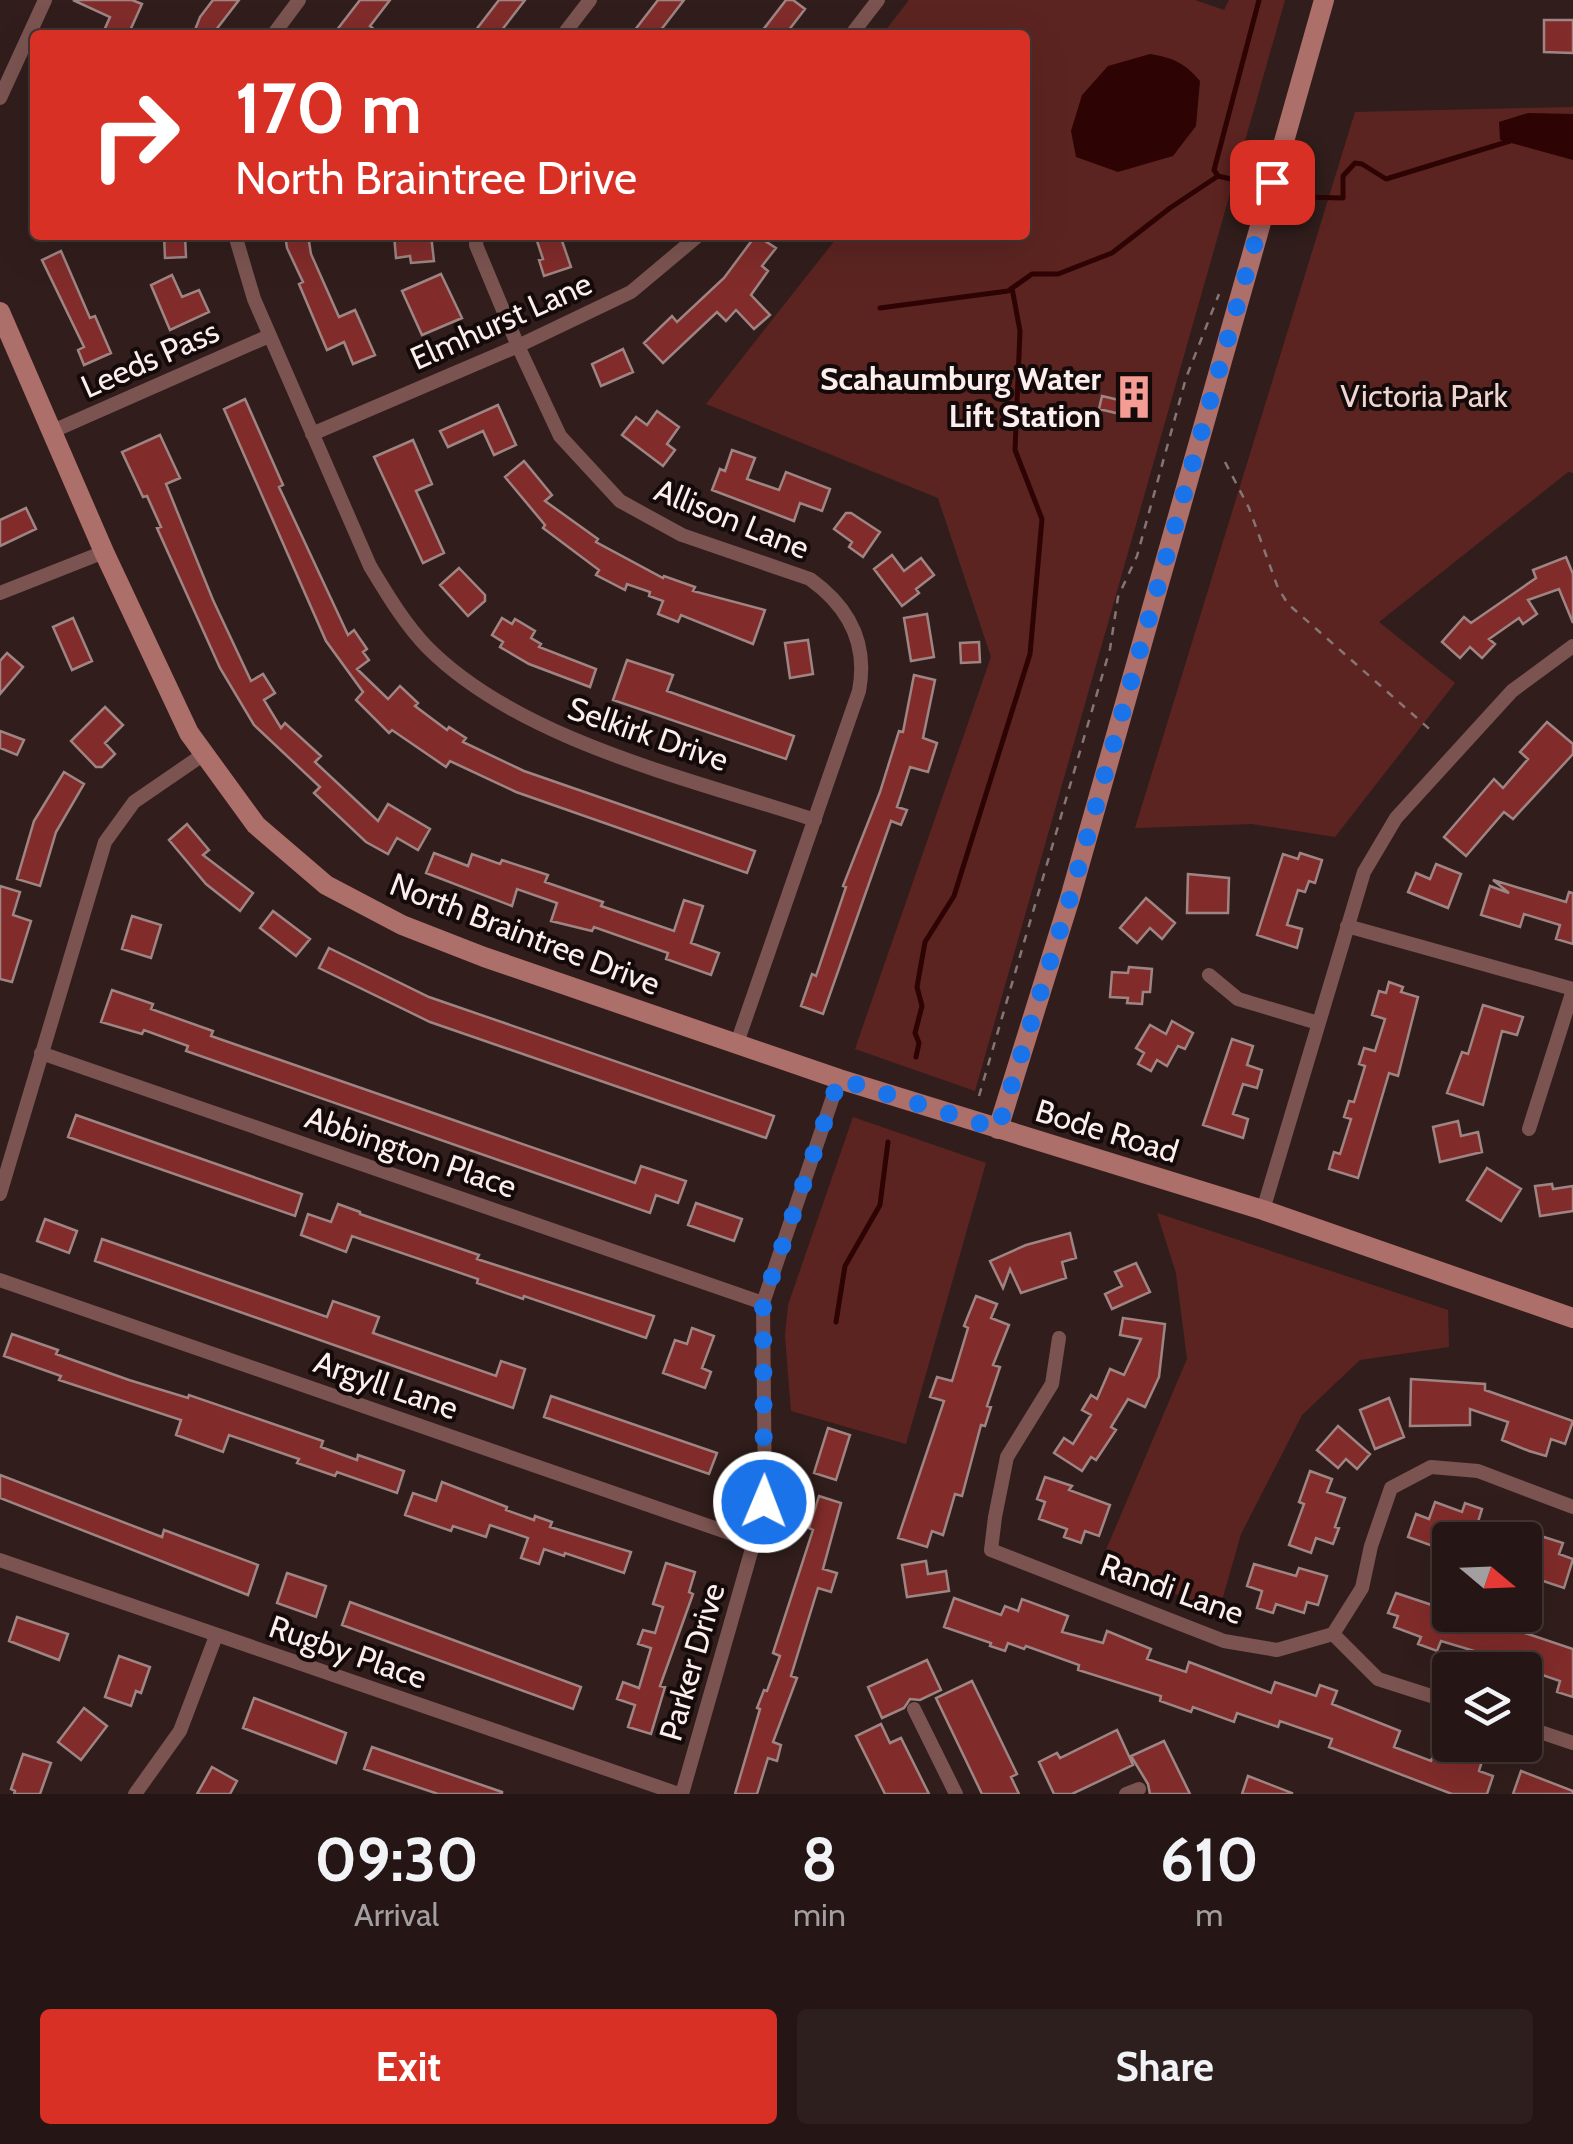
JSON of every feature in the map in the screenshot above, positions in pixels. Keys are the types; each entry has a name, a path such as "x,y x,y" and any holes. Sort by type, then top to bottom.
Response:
{"street":[{"path":"32,30 46,0"},
{"path":"278,30 299,0"},
{"path":"567,30 590,0"},
{"path":"856,30 878,0"},
{"name":"Bode Road","path":"1324,0 1075,879 998,1129 1263,1210 1573,1318"},
{"path":"0,98 30,34"},
{"name":"Selkirk Drive","path":"236,240 245,278 370,566 395,608 426,646 464,680 560,736 815,820"},
{"name":"Allison Lane","path":"476,240 518,346 560,436 620,502 682,534 810,579 829,592 855,629 861,678 737,1043"},
{"name":"Elmhurst Lane","path":"312,434 518,346 631,292 693,240"},
{"name":"North Braintree Drive","path":"0,312 176,709 256,824 326,885 402,924 484,957 839,1079 998,1129"},
{"name":"Leeds Pass","path":"53,431 269,336"},
{"path":"0,593 104,552"},
{"path":"1263,1210 1364,872 1396,818 1512,691 1573,646"},
{"path":"0,1194 105,842 134,802 204,754"},
{"path":"1347,926 1573,990 1529,1129"},
{"path":"1209,975 1238,999 1318,1023"},
{"name":"Abbington Place","path":"41,1053 763,1303"},
{"name":"Parker Drive","path":"681,1794 755,1542 766,1485 763,1303 839,1079"},
{"name":"Argyll Lane","path":"0,1280 755,1542"},
{"name":"Randi Lane","path":"1060,1338 1052,1384 1007,1457 994,1516 992,1550 1224,1641 1277,1650 1333,1634"},
{"path":"1432,1696 1378,1679 1333,1634 1362,1588 1371,1546 1392,1488 1431,1467 1478,1472 1573,1507"},
{"name":"Rugby Place","path":"0,1560 681,1794"},
{"path":"135,1794 180,1731 216,1636"},
{"path":"914,1709 956,1794"},
{"path":"1542,1734 1573,1744"}],"path":[{"path":"979,1096 1110,648 1118,597 1137,556 1186,378 1222,289"},
{"path":"1225,462 1249,508 1278,588 1288,604 1435,734"}],"green space":[{"path":"909,0 1195,0 1224,10 1229,0 1285,0 975,1091 855,1049 991,657 938,498 706,404 835,240 1030,240 1030,30 886,30"},
{"name":"Victoria Park","path":"1573,107 1573,473 1568,472 1379,622 1455,683 1335,837 1252,824 1135,828 1355,112"},
{"path":"853,1117 986,1163 906,1444 791,1411 785,1336 788,1305"},
{"path":"1157,1213 1448,1310 1449,1347 1360,1360 1302,1415 1241,1534 1219,1611 1100,1564 1187,1359 1176,1273"}],"shaded area":[{"path":"1150,54 1178,62 1200,81 1196,126 1173,156 1118,172 1076,157 1071,131 1082,95 1108,66"},
{"path":"1528,113 1573,114 1573,160 1500,140 1499,122"}],"building":[{"path":"73,0 132,0 142,4 130,30 104,30 110,17"},
{"path":"213,0 239,0 216,30 195,30"},
{"path":"360,0 390,0 370,26 375,30 337,30"},
{"path":"499,0 525,0 502,30 476,30"},
{"path":"658,0 684,0 661,30 635,30"},
{"path":"786,0 805,9 789,30 763,30"},
{"path":"1544,20 1573,20 1573,53 1544,52"},
{"path":"164,240 185,240 186,257 165,258"},
{"path":"286,240 309,240 311,254 339,317 355,310 375,355 353,364 344,342 327,350"},
{"path":"394,240 432,240 434,261 411,263 410,256 396,258"},
{"path":"537,240 562,240 571,267 544,276 539,260 543,259"},
{"path":"752,240 764,240 776,248 762,266 768,271 751,295 770,315 754,329 736,310 726,321 717,312 663,363 644,343 672,316 677,322 724,278"},
{"path":"61,251 90,318 95,316 111,353 84,365 78,350 84,347 42,260"},
{"path":"441,274 462,318 422,335 402,291"},
{"path":"172,275 182,297 199,290 209,312 170,330 151,285"},
{"path":"623,349 633,372 601,386 592,364"},
{"path":"1102,396 1123,401 1120,414 1099,409"},
{"path":"245,399 283,485 279,487 348,635 354,630 367,649 363,652 369,660 357,669 388,699 400,686 418,703 415,706 447,730 449,727 466,738 463,742 524,771 755,851 747,873 516,792 450,761 446,767 392,730 389,733 356,700 363,692 326,641 224,409"},
{"path":"498,405 516,445 494,455 483,431 448,447 440,431"},
{"path":"657,411 679,427 667,444 675,450 663,466 622,435 636,417 647,425"},
{"path":"160,435 180,478 166,484 251,681 263,674 275,693 264,700 281,728 285,723 321,756 315,762 378,821 388,804 430,829 418,850 397,838 388,854 366,842 314,793 320,787 254,725 220,668 157,528 161,527 147,496 143,497 122,452"},
{"path":"413,440 432,484 416,491 444,553 423,563 374,457"},
{"path":"732,450 755,458 747,479 779,490 786,472 830,489 822,511 800,503 794,521 712,490 720,469 725,471"},
{"path":"524,461 552,495 545,501 598,539 596,542 663,578 695,587 693,591 765,610 753,644 681,615 678,622 658,614 663,601 649,596 650,592 627,584 625,590 596,575 599,570 543,528 545,525 505,477"},
{"path":"26,508 36,529 0,546 0,520"},
{"path":"846,513 880,532 863,557 849,547 852,542 834,529"},
{"path":"892,555 904,571 921,558 934,575 902,606 874,569"},
{"path":"1566,557 1573,574 1573,623 1559,589 1528,600 1537,614 1523,624 1519,618 1489,639 1495,644 1482,658 1470,647 1460,658 1442,642 1464,617 1471,623 1536,578 1533,570"},
{"path":"459,568 485,595 485,601 468,616 440,585"},
{"path":"927,614 934,657 911,661 904,618"},
{"path":"73,618 92,661 72,670 53,627"},
{"path":"502,618 512,624 515,619 535,631 531,638 541,644 539,647 596,669 590,687 529,664 500,647 503,642 492,635"},
{"path":"808,640 813,674 790,678 785,643"},
{"path":"979,642 980,662 961,663 960,643"},
{"path":"7,653 23,667 0,694 0,661"},
{"path":"627,660 673,675 667,691 794,736 786,759 613,700"},
{"path":"914,675 935,680 923,738 937,743 928,772 910,767 897,807 907,810 901,825 891,821 823,1014 801,1006 812,974 816,976 846,887 843,886 899,731 903,732"},
{"path":"105,707 123,725 105,743 115,754 102,767 96,767 71,741"},
{"path":"1547,722 1573,744 1573,754 1513,819 1504,812 1466,856 1444,837 1494,779 1503,788 1528,759 1520,752"},
{"path":"0,731 24,740 17,755 0,748"},
{"path":"64,772 84,784 56,832 40,886 17,879 34,821"},
{"path":"187,824 209,850 203,855 253,893 240,911 206,884 169,840"},
{"path":"434,853 468,866 472,854 500,864 502,860 548,875 545,882 603,902 601,906 674,931 684,900 703,906 691,943 719,953 711,975 666,959 668,953 594,927 592,931 551,921 557,903 517,889 512,906 426,873"},
{"path":"1300,853 1322,860 1315,883 1309,881 1305,892 1298,890 1287,925 1302,929 1297,948 1257,935 1283,854 1298,859"},
{"path":"1436,864 1461,874 1448,908 1408,892 1416,873 1430,879"},
{"path":"1188,874 1229,878 1228,913 1187,913"},
{"path":"1493,880 1566,902 1569,892 1573,893 1573,944 1556,939 1560,925 1524,914 1520,927 1481,915 1490,886 1509,893"},
{"path":"0,886 20,892 13,915 31,921 12,982 0,979"},
{"path":"1146,898 1175,923 1162,939 1150,928 1137,943 1120,928"},
{"path":"273,911 310,939 296,956 260,928"},
{"path":"132,916 161,925 151,958 122,949"},
{"path":"329,948 429,997 774,1116 766,1138 430,1022 319,968"},
{"path":"1129,967 1152,969 1150,992 1143,992 1142,1004 1110,997 1112,972 1128,973"},
{"path":"1389,982 1403,987 1401,992 1418,997 1398,1076 1389,1073 1358,1178 1329,1169 1334,1152 1340,1154 1351,1119 1344,1117 1349,1101 1354,1102 1365,1066 1359,1064 1364,1048 1375,1051 1385,1019 1372,1015 1379,991 1386,993"},
{"path":"112,990 213,1031 211,1036 635,1183 641,1166 686,1181 678,1203 656,1195 650,1213 186,1051 188,1046 144,1030 142,1034 101,1022"},
{"path":"1483,1005 1523,1017 1517,1035 1502,1031 1483,1105 1447,1093 1462,1052 1468,1054"},
{"path":"1172,1021 1193,1033 1185,1049 1178,1046 1167,1066 1157,1060 1151,1071 1138,1064 1144,1053 1136,1048 1150,1025 1166,1034"},
{"path":"1232,1039 1253,1046 1247,1065 1262,1070 1257,1088 1243,1084 1233,1114 1248,1119 1243,1138 1203,1125"},
{"path":"76,1115 302,1194 295,1216 68,1137"},
{"path":"1458,1121 1461,1136 1478,1132 1482,1152 1440,1162 1433,1127"},
{"path":"1487,1168 1521,1189 1501,1221 1467,1200"},
{"path":"1552,1184 1553,1189 1573,1186 1573,1211 1540,1216 1535,1186"},
{"path":"696,1203 742,1219 734,1241 688,1225"},
{"path":"338,1204 479,1255 477,1259 654,1316 646,1338 524,1296 523,1299 477,1283 478,1279 352,1236 346,1252 301,1235 308,1214 331,1222"},
{"path":"45,1219 77,1231 69,1253 37,1241"},
{"path":"1070,1233 1076,1258 1062,1262 1066,1278 1021,1293 1010,1269 1003,1288 990,1261 1026,1245"},
{"path":"102,1239 327,1317 333,1301 379,1317 373,1333 496,1376 501,1361 525,1369 513,1408 95,1261"},
{"path":"1136,1263 1150,1292 1112,1309 1105,1294 1122,1286 1115,1272"},
{"path":"976,1296 997,1304 991,1318 1009,1325 993,1365 1000,1367 987,1406 991,1407 985,1426 981,1425 962,1496 955,1494 943,1535 932,1531 927,1547 898,1538 944,1401 930,1397 937,1377 952,1381 968,1328 964,1326"},
{"path":"1123,1318 1165,1324 1159,1377 1145,1407 1128,1399 1111,1427 1116,1430 1096,1460 1091,1457 1082,1471 1054,1453 1064,1438 1073,1444 1091,1415 1082,1410 1091,1395 1097,1399 1110,1369 1124,1375 1141,1339 1120,1335"},
{"path":"692,1328 714,1336 702,1368 711,1372 705,1388 663,1373 675,1340 687,1344"},
{"path":"12,1334 129,1380 188,1398 189,1395 323,1441 321,1447 357,1460 358,1455 404,1471 397,1493 297,1463 299,1459 229,1435 223,1452 176,1435 181,1420 59,1380 61,1376 4,1356"},
{"path":"1411,1379 1485,1384 1485,1390 1573,1421 1565,1444 1551,1439 1546,1456 1502,1440 1508,1422 1470,1409 1470,1425 1410,1426"},
{"path":"551,1396 717,1453 709,1474 544,1417"},
{"path":"1389,1398 1404,1437 1375,1449 1360,1410"},
{"path":"1338,1426 1370,1454 1357,1469 1346,1459 1338,1468 1317,1450"},
{"path":"828,1428 850,1435 836,1480 814,1473"},
{"path":"1310,1471 1332,1479 1327,1492 1345,1498 1333,1544 1316,1538 1311,1553 1289,1545 1304,1504 1299,1502"},
{"path":"0,1475 162,1537 164,1530 258,1565 248,1595 0,1498"},
{"path":"1045,1477 1110,1505 1099,1536 1085,1531 1081,1543 1064,1537 1067,1529 1039,1519 1045,1502 1037,1499"},
{"path":"442,1482 507,1507 506,1510 552,1522 550,1527 631,1552 624,1573 544,1549 539,1564 521,1558 528,1538 490,1525 486,1537 453,1526 451,1531 405,1515 413,1493 436,1501"},
{"path":"819,1496 841,1503 823,1569 837,1573 831,1592 818,1588 791,1676 797,1678 773,1742 781,1745 777,1761 768,1758 757,1794 735,1794 760,1709 757,1708 780,1656 773,1653 813,1530 809,1528"},
{"path":"1435,1502 1462,1512 1465,1503 1482,1509 1478,1522 1432,1522 1432,1546 1408,1537 1416,1514 1429,1519"},
{"path":"1542,1536 1563,1543 1559,1554 1573,1559 1564,1588 1542,1581"},
{"path":"926,1561 928,1574 946,1571 949,1591 907,1597 902,1565"},
{"path":"666,1563 695,1572 689,1592 693,1594 660,1686 665,1687 651,1734 628,1727 635,1705 617,1699 623,1682 639,1688 651,1648 638,1644 643,1630 655,1633 663,1607 653,1604"},
{"path":"1254,1564 1296,1576 1299,1568 1327,1576 1318,1605 1307,1602 1304,1613 1276,1604 1273,1613 1257,1608 1262,1591 1247,1586"},
{"path":"287,1573 326,1586 316,1617 277,1603"},
{"path":"1396,1593 1432,1605 1432,1632 1522,1632 1573,1649 1573,1697 1557,1692 1560,1681 1542,1675 1542,1652 1478,1652 1441,1641 1437,1651 1418,1644 1421,1637 1394,1627 1398,1616 1388,1613"},
{"path":"954,1598 1001,1615 1005,1606 1018,1611 1022,1599 1068,1616 1062,1632 1103,1643 1107,1631 1151,1649 1147,1659 1186,1672 1189,1662 1271,1693 1275,1682 1316,1696 1320,1685 1337,1691 1332,1704 1400,1731 1394,1747 1431,1761 1432,1758 1432,1762 1482,1762 1479,1771 1493,1776 1487,1794 1452,1794 1329,1747 1332,1739 1280,1721 1278,1727 1237,1713 1234,1722 1193,1707 1191,1712 1160,1701 1161,1696 1078,1670 1079,1665 1026,1646 1024,1649 1008,1643 1005,1651 944,1627"},
{"path":"350,1602 581,1687 573,1709 342,1625"},
{"path":"17,1617 68,1634 59,1660 9,1641"},
{"path":"119,1656 150,1667 141,1693 136,1691 131,1706 105,1697"},
{"path":"927,1660 941,1690 920,1700 910,1699 904,1708 882,1718 868,1687"},
{"path":"972,1681 1017,1774 1011,1777 1019,1794 982,1794 936,1698"},
{"path":"254,1698 346,1733 336,1763 243,1728"},
{"path":"84,1708 107,1726 81,1760 58,1742"},
{"path":"881,1724 890,1743 901,1738 929,1794 885,1794 856,1736"},
{"path":"1117,1730 1133,1765 1072,1794 1054,1794 1039,1762 1057,1753 1060,1758"},
{"path":"1164,1741 1190,1794 1150,1794 1131,1756"},
{"path":"372,1747 502,1794 438,1794 364,1769"},
{"path":"23,1754 51,1763 40,1794 14,1794 11,1789"},
{"path":"212,1767 237,1781 230,1794 197,1794"},
{"path":"1521,1771 1573,1791 1573,1794 1513,1794"},
{"path":"1248,1776 1292,1793 1292,1794 1242,1794"}],"waterway":[{"path":"1235,180 1218,176 1214,170 1259,0"},
{"path":"1301,197 1343,198 1343,176 1355,163 1386,179 1510,141"},
{"path":"880,308 1008,291 1032,274 1058,274 1112,253 1218,176"},
{"path":"916,1057 919,1043 915,1033 922,1006 917,987 925,942 954,896 1030,654 1042,519 1015,450 1020,331 1012,288"},
{"path":"836,1322 845,1266 880,1205 888,1142"}],"place":[{"name":"Scahaumburg Water Lift Station","path":"1134,397"}],"route":[{"path":"764,1502 763,1303 839,1079 998,1129 1070,898 1272,182"}]}
